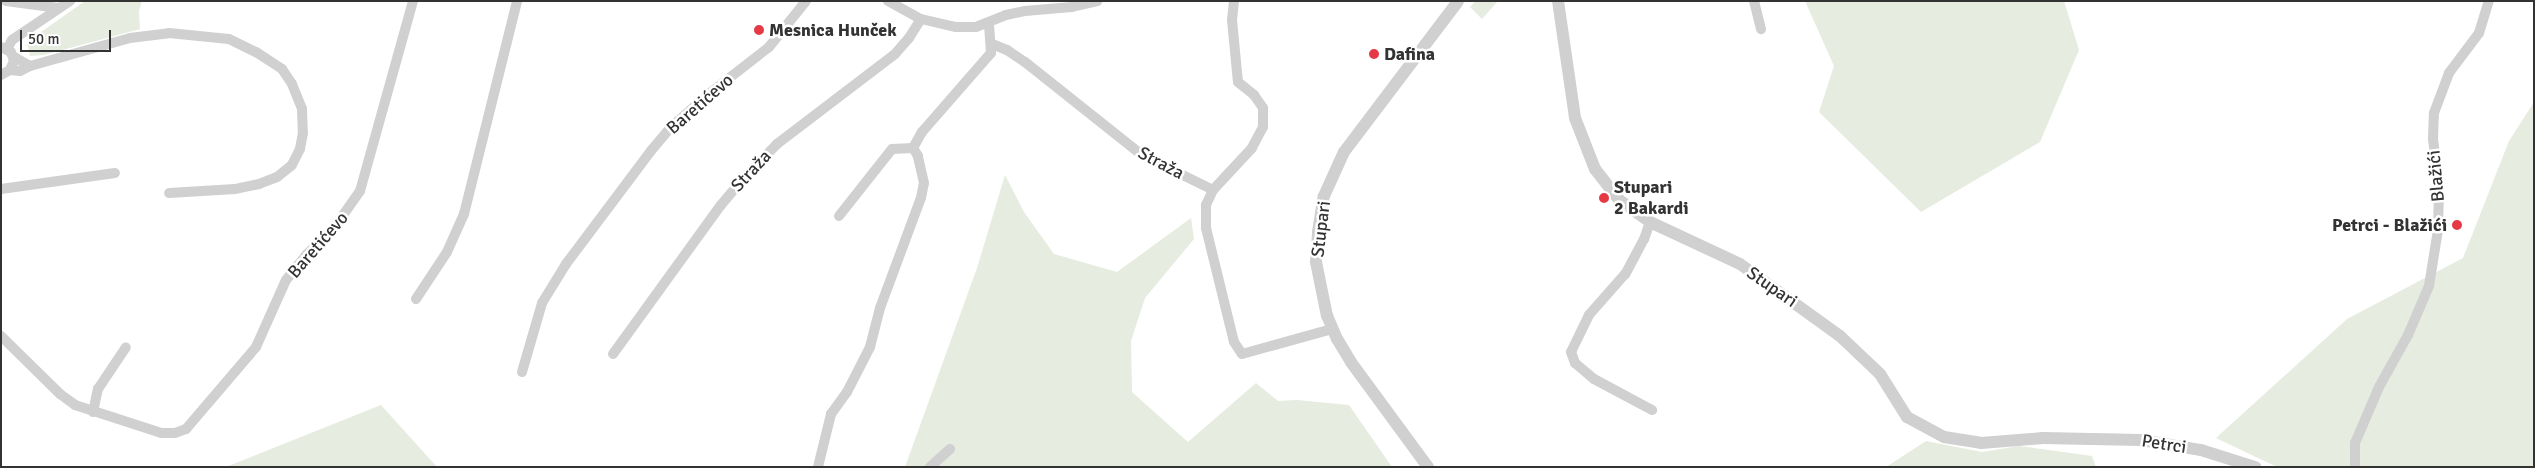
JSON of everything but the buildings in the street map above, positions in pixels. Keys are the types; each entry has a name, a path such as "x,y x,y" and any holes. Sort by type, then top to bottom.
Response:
{"street":[{"path":"6,1 59,8"},
{"path":"70,1 12,40 7,50 6,72 20,71 30,66 130,38 169,33 217,37 234,41 256,52 282,69 292,84 302,109 303,133 300,149 292,165 277,177 259,184 235,189 169,193"},
{"name":"Baretićevo","path":"1,336 60,394 76,405 161,433 175,433 186,429 248,358 256,346 286,280 306,255 334,228 360,191 413,1"},
{"path":"416,299 447,252 464,214 518,1"},
{"name":"Baretićevo","path":"522,372 542,302 566,264 650,152 684,115 769,47 806,1"},
{"path":"888,1 921,19 956,27 976,28 990,24 1006,15 1025,11 1072,7 1097,1"},
{"path":"1234,1 1232,20 1238,82 1254,95 1263,108 1263,128 1252,148 1213,190 1206,205 1206,228 1234,342 1242,354 1332,329"},
{"name":"Stupari","path":"1428,467 1351,362 1332,329 1327,316 1316,262 1319,216 1332,175 1344,152 1458,1"},
{"name":"Stupari","path":"1558,1 1576,118 1594,170 1619,200 1650,222 1740,264 1840,336 1880,374 1907,417 1944,437 1981,444 2043,438 2100,437"},
{"path":"1754,1 1761,29"},
{"name":"Blažići","path":"2355,467 2355,443 2379,386 2408,335 2429,286 2438,230 2440,189 2433,139 2434,113 2449,73 2479,33 2489,1"},
{"name":"Straža","path":"613,354 721,205 741,181 777,144 895,54 909,38 921,19"},
{"path":"913,148 922,132 991,53 990,24"},
{"name":"Straža","path":"992,44 1007,50 1025,62 1142,155 1213,190"},
{"path":"7,50 30,66"},
{"path":"839,216 892,149 913,148"},
{"path":"818,467 831,414 847,392 870,347 880,308 921,198 924,183 918,156 913,148"},
{"path":"1,189 115,173"},
{"path":"1650,222 1644,239 1625,274 1589,315 1571,352 1575,363 1594,379 1652,410"},
{"path":"93,412 98,389 126,347"},
{"name":"Petrci","path":"2100,437 2141,440 2201,450 2255,467"},
{"path":"930,467 950,449"}],"shaded area":[{"path":"85,1 142,1 139,11 140,29 44,55 30,56 27,42"},
{"path":"1475,1 1498,1 1482,19 1470,7"},
{"path":"1805,1 2064,1 2079,50 2040,142 1921,212 1819,112 1834,66"},
{"path":"2534,102 2534,467 2277,467 2216,438 2347,319 2463,258 2509,141"},
{"path":"1005,175 1024,212 1054,254 1117,272 1191,218 1194,239 1145,298 1131,341 1132,392 1188,442 1256,383 1278,401 1297,400 1349,405 1392,467 905,467 977,268"},
{"path":"381,405 437,467 226,467"},
{"path":"1926,441 1982,452 2019,446 2092,456 2096,467 1886,467"}],"place":[{"name":"Mesnica Hunček","path":"759,30"},
{"name":"Dafina","path":"1374,54"},
{"name":"Stupari 2 Bakardi","path":"1604,198"},
{"name":"Petrci - Blažići","path":"2457,225"}]}
